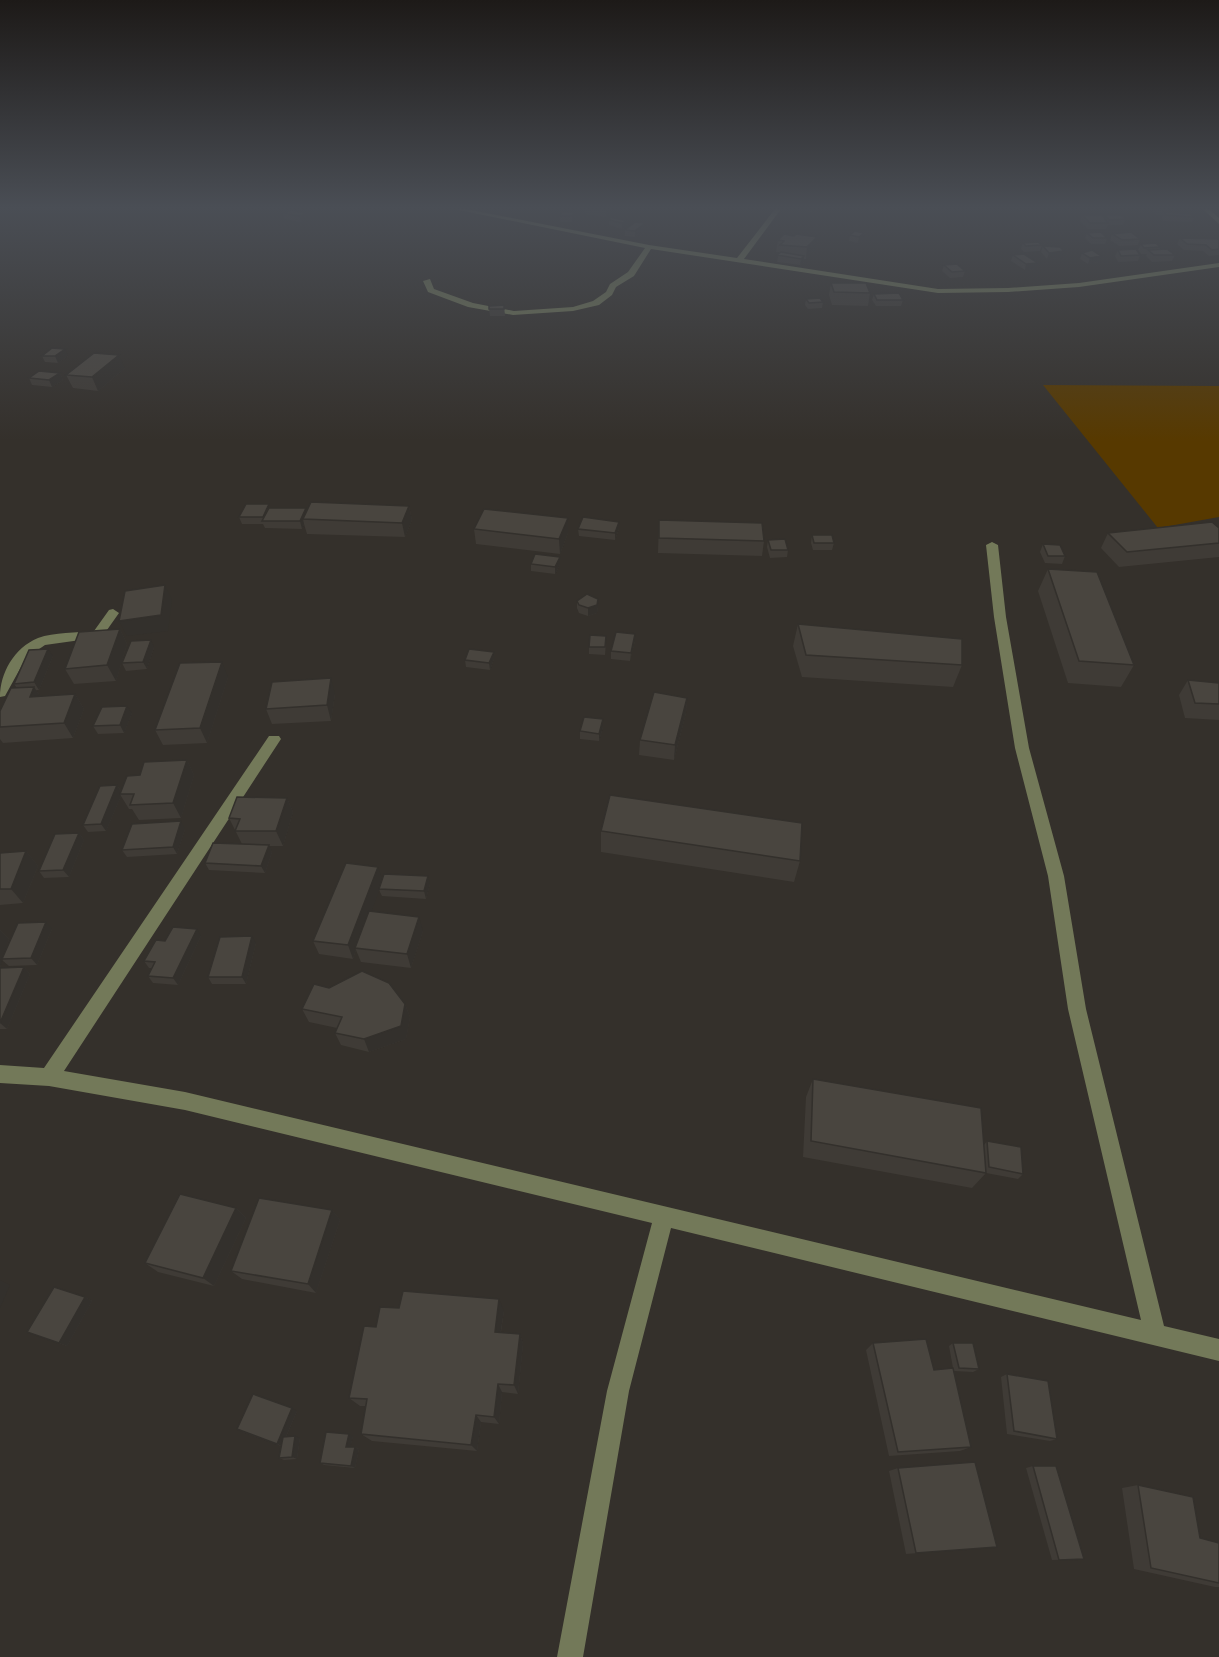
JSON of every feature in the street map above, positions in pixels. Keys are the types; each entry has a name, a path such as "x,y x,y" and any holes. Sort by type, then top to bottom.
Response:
{"street":[{"path":"429,286 431,290 488,309 508,310 513,313 573,309 596,303 603,299 612,286"},
{"path":"904,286 965,291 1041,286"},
{"path":"992,545 1000,617 1022,748 1056,876 1077,1009 1155,1335"},
{"path":"0,693 21,655 42,641 98,634 114,613"},
{"path":"50,1077 274,739"},
{"path":"0,1074 50,1077 185,1101 1219,1350"},
{"path":"570,1657 618,1391 664,1215"}],"shaded area":[{"path":"1043,385 1219,386 1219,517 1158,528"}],"building":[{"path":"832,286 867,286 870,293 834,292"},
{"path":"899,293 903,300 877,300 874,294"},
{"path":"820,298 823,302 809,303 806,299"},
{"path":"504,305 504,309 489,309 489,306"},
{"path":"52,348 65,349 55,356 42,356"},
{"path":"94,353 119,355 92,377 66,375"},
{"path":"39,371 60,373 49,380 29,378"},
{"path":"311,502 409,506 402,523 303,519"},
{"path":"246,504 269,504 263,517 239,517"},
{"path":"269,508 306,508 300,521 262,521"},
{"path":"484,509 568,518 559,539 474,529"},
{"path":"583,517 619,522 615,533 578,529"},
{"path":"659,520 762,523 764,541 659,538"},
{"path":"1212,522 1219,528 1219,543 1127,552 1108,533"},
{"path":"812,535 832,535 834,543 814,543"},
{"path":"785,539 788,550 771,550 768,540"},
{"path":"1043,544 1060,545 1065,556 1048,556"},
{"path":"535,554 560,557 555,567 531,564"},
{"path":"1048,569 1097,572 1134,665 1079,661"},
{"path":"165,585 161,615 119,621 125,591"},
{"path":"587,594 598,599 597,605 588,608 579,605 577,601"},
{"path":"798,624 962,639 962,665 806,655"},
{"path":"120,629 107,665 65,669 79,632"},
{"path":"616,632 635,634 631,653 611,651"},
{"path":"590,635 606,636 605,647 589,647"},
{"path":"151,640 143,662 122,663 131,641"},
{"path":"48,649 34,682 14,684 29,650"},
{"path":"469,649 494,652 489,663 465,660"},
{"path":"222,662 200,728 155,730 180,663"},
{"path":"331,678 327,705 266,709 272,682"},
{"path":"1188,680 1219,683 1219,704 1195,703"},
{"path":"34,687 30,697 75,694 64,723 0,727 0,711 11,688"},
{"path":"654,692 687,698 675,745 640,740"},
{"path":"127,706 120,725 93,726 102,707"},
{"path":"584,717 603,719 599,734 580,731"},
{"path":"187,760 173,803 130,805 134,794 120,794 127,776 140,775 144,762"},
{"path":"117,785 101,824 83,825 100,786"},
{"path":"610,795 802,823 800,861 601,831"},
{"path":"237,797 287,798 276,831 235,831 240,819 229,818"},
{"path":"181,821 173,847 122,850 132,824"},
{"path":"79,833 63,870 39,871 55,834"},
{"path":"213,843 269,845 261,866 205,863"},
{"path":"26,851 11,889 0,889 0,853"},
{"path":"346,863 378,867 348,945 313,941"},
{"path":"384,874 428,876 424,891 379,889"},
{"path":"369,911 419,917 407,954 355,948"},
{"path":"46,922 31,958 2,959 18,923"},
{"path":"173,927 197,929 173,978 148,976 155,962 144,961 156,940 165,941"},
{"path":"252,936 242,977 208,977 220,937"},
{"path":"24,967 0,1023 0,968"},
{"path":"362,971 389,983 405,1004 401,1026 364,1039 335,1033 342,1017 302,1009 314,984 329,988"},
{"path":"813,1079 981,1108 986,1173 811,1141"},
{"path":"987,1141 1021,1147 1023,1174 989,1167"},
{"path":"180,1194 236,1208 203,1278 145,1263"},
{"path":"259,1198 332,1210 308,1284 231,1271"},
{"path":"54,1287 85,1297 59,1343 27,1332"},
{"path":"403,1291 499,1299 495,1332 520,1334 514,1385 498,1384 494,1417 476,1415 471,1445 361,1434 367,1399 349,1398 364,1326 376,1327 380,1307 399,1308"},
{"path":"926,1339 934,1370 953,1368 971,1447 898,1452 873,1343"},
{"path":"953,1343 973,1343 979,1369 959,1368"},
{"path":"1007,1374 1048,1381 1057,1439 1014,1431"},
{"path":"253,1394 292,1408 277,1444 237,1429"},
{"path":"326,1432 349,1434 346,1447 355,1447 351,1466 320,1463"},
{"path":"295,1436 292,1457 279,1458 283,1437"},
{"path":"975,1462 997,1547 916,1553 898,1468"},
{"path":"1033,1466 1056,1466 1084,1559 1059,1560"},
{"path":"1138,1485 1193,1497 1200,1538 1219,1543 1219,1583 1151,1568"}]}
